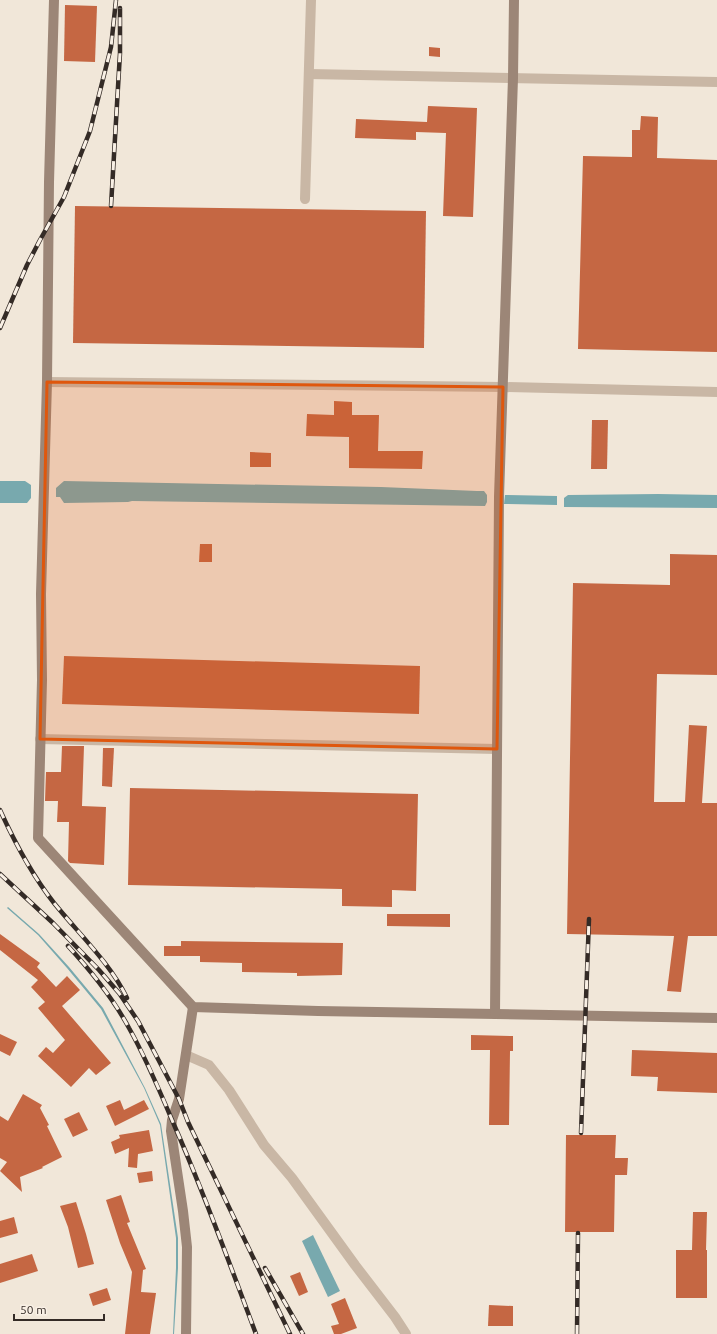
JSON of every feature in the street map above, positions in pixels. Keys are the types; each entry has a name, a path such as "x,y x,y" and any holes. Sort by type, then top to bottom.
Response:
{"street":[{"path":"54,0 49,182 47,382 41,594 42,680 38,838 193,1008 717,1018"},
{"path":"305,199 311,0"},
{"path":"495,1014 499,497 513,78 514,0"},
{"path":"309,74 717,82"},
{"path":"47,382 503,387 717,392"},
{"path":"40,739 497,749"},
{"path":"186,1334 187,1247 184,1211 171,1131 186,1055 193,1008"},
{"path":"186,1055 209,1065 229,1090 264,1145 292,1178 406,1334"}],"highlighted area":[{"path":"47,382 503,387 497,749 40,739"}],"water":[{"path":"0,481 25,481 31,485 31,498 27,503 0,503"},
{"path":"64,481 381,487 484,491 487,495 487,502 485,506 132,501 64,503 60,497 56,497 56,488"},
{"path":"505,495 557,496 557,505 504,504"},
{"path":"568,495 717,495 717,508 564,507 564,498"},
{"path":"8,907 39,934 103,1008 145,1088 161,1124 178,1238 178,1268 174,1334 176,1238 160,1125 144,1088 101,1009 38,935 7,908"},
{"path":"313,1235 340,1291 328,1297 302,1241"}],"building":[{"path":"65,5 97,6 95,62 64,61"},
{"path":"429,47 440,48 440,57 429,56"},
{"path":"428,106 477,108 473,217 443,216 446,133 416,132 416,140 355,138 356,119 427,122"},
{"path":"641,116 658,117 657,158 717,160 717,352 578,349 583,156 632,157 632,130 640,130"},
{"path":"75,206 426,211 424,348 73,343"},
{"path":"334,401 352,402 352,415 379,415 378,451 423,451 422,469 349,468 349,437 306,436 307,414 334,415"},
{"path":"592,420 608,420 607,469 591,469"},
{"path":"250,452 271,453 271,467 250,467"},
{"path":"200,544 212,544 212,562 199,562"},
{"path":"670,554 717,555 717,675 657,674 654,802 685,802 689,725 707,726 702,803 717,803 717,936 688,936 681,992 667,991 674,936 567,934 573,583 670,585"},
{"path":"64,656 420,666 419,714 62,704"},
{"path":"62,746 84,746 82,806 106,807 104,865 70,863 68,861 69,822 57,822 58,801 45,801 46,772 61,772"},
{"path":"103,748 114,748 112,787 102,786"},
{"path":"130,788 418,794 416,891 392,890 392,907 342,906 342,889 128,885"},
{"path":"387,914 450,914 450,927 387,926"},
{"path":"0,934 40,963 37,967 56,987 67,976 80,990 62,1006 111,1063 96,1075 89,1068 71,1087 38,1056 46,1047 53,1053 65,1040 38,1008 45,1002 31,987 38,980 0,950"},
{"path":"181,941 343,943 342,975 297,976 297,973 242,972 242,963 200,962 200,956 164,956 164,946 181,946"},
{"path":"0,1034 17,1042 10,1056 0,1051"},
{"path":"471,1035 513,1036 513,1051 510,1051 509,1125 489,1125 490,1050 471,1050"},
{"path":"632,1050 717,1053 717,1093 657,1091 658,1077 631,1076"},
{"path":"23,1094 42,1105 40,1108 49,1125 47,1126 62,1157 42,1167 43,1168 20,1177 22,1192 0,1171 7,1162 0,1158 0,1116 8,1121"},
{"path":"120,1100 124,1110 144,1100 149,1109 115,1126 106,1106"},
{"path":"79,1112 88,1130 73,1137 64,1119"},
{"path":"149,1130 153,1151 138,1154 137,1168 128,1167 129,1148 115,1154 111,1142 120,1138 119,1135"},
{"path":"566,1135 616,1135 615,1158 628,1158 627,1175 615,1175 614,1232 565,1232"},
{"path":"152,1171 153,1181 139,1183 137,1173"},
{"path":"121,1195 130,1222 127,1223 146,1269 143,1270 141,1292 156,1293 150,1334 125,1334 132,1272 120,1243 106,1200"},
{"path":"76,1202 94,1264 78,1268 68,1227 60,1206"},
{"path":"693,1212 707,1212 707,1298 676,1298 676,1250 692,1250"},
{"path":"14,1217 18,1233 0,1238 0,1221"},
{"path":"32,1254 38,1271 0,1283 0,1264"},
{"path":"300,1272 308,1292 299,1296 290,1276"},
{"path":"107,1288 111,1300 93,1306 89,1294"},
{"path":"345,1298 357,1328 341,1334 334,1334 331,1326 339,1324 331,1304"},
{"path":"489,1305 513,1306 513,1326 488,1326"}],"railway":[{"path":"0,328 27,265 64,197 90,131 111,47 116,0"},
{"path":"111,206 120,53 120,8"},
{"path":"0,810 18,847 38,881 54,903 94,949 112,973 127,998"},
{"path":"0,874 53,923 99,970 119,993 138,1021 179,1099 188,1122 290,1334"},
{"path":"581,1133 589,919"},
{"path":"68,946 109,995 142,1052 197,1178 256,1334"},
{"path":"577,1334 578,1233"},
{"path":"265,1268 303,1334"}]}
